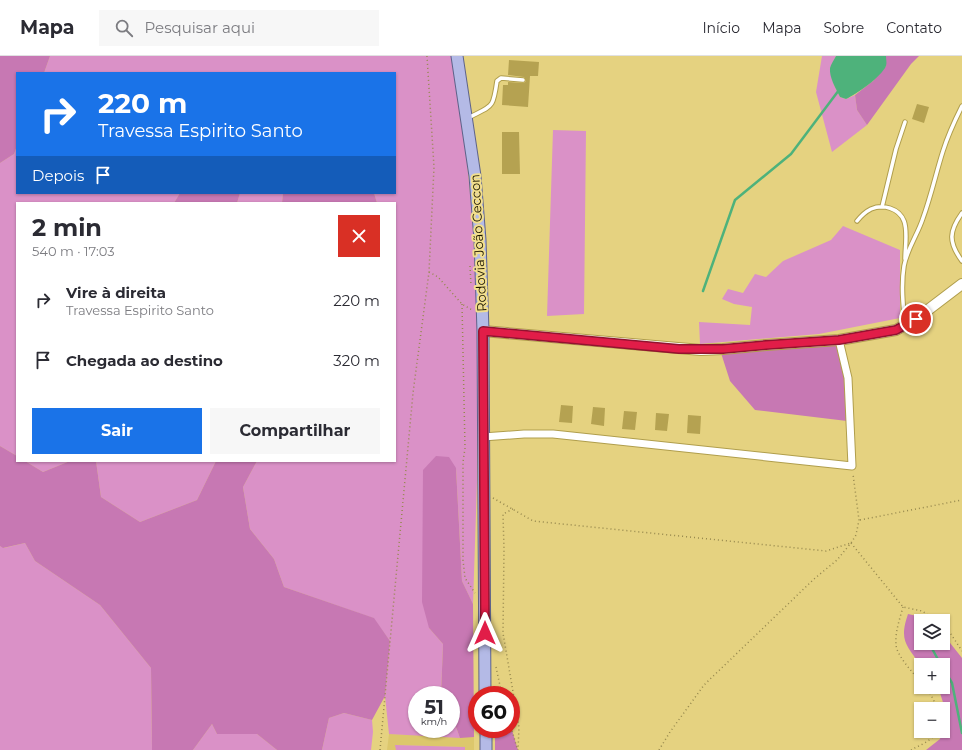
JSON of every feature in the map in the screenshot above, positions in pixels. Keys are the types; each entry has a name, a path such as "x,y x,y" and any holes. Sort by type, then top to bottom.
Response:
{"main road":[{"name":"Rodovia João Ceccon","path":"457,56 476,176 480,240 483,331 485,686"},
{"path":"486,738 486,750"}],"street":[{"path":"483,331 701,350 839,340 896,330 962,284"},
{"path":"483,437 524,434 553,434 852,466 848,378 839,340"}],"lane":[{"path":"467,118 491,105 494,101 497,81 499,79 523,80"},
{"path":"905,264 923,220 943,150 962,106"},
{"path":"882,207 896,150 905,122"},
{"path":"856,221 872,208 882,207 893,209 904,221 905,264 903,292 905,325"},
{"path":"962,213 955,223 952,233 952,242 962,261"}],"path":[{"path":"380,750 413,393 429,272 434,167 426,56"},
{"path":"470,265 471,287"},
{"path":"429,272 438,276 462,304 472,310 472,302"},
{"path":"462,304 466,448 463,462 463,560 466,578 472,590 485,602"},
{"path":"659,750 670,732 704,685 814,579 837,560 851,543 856,535 859,520 852,466"},
{"path":"484,493 533,521 826,551 851,543"},
{"path":"859,520 962,500"},
{"path":"513,510 503,514 503,633 519,726 518,750"},
{"path":"851,543 903,607 922,611 926,614"},
{"path":"903,607 898,624 896,645 900,656 914,673"},
{"path":"950,632 962,650"},
{"path":"514,738 518,750"},
{"path":"911,750 930,738"}],"shaded area":[{"path":"0,56 50,56 44,72 16,72 16,149 14,154 0,163"},
{"path":"50,56 451,56 464,133 472,213 477,311 477,482 473,604 462,581 456,468 429,628 443,644 441,686 408,686 408,735 389,734 385,696 390,641 373,618 284,587 274,559 250,529 243,487 256,462 396,462 396,202 377,202 374,194 396,194 396,72 44,72"},
{"path":"822,56 836,56 830,69 834,85 840,97 846,99 855,95 857,110 867,125 832,152 816,92"},
{"path":"836,56 886,56 886,66 874,80 846,99 840,97 833,83 830,72 830,68"},
{"path":"886,56 919,56 911,64 867,125 857,110 855,95 873,81 886,66"},
{"path":"553,130 586,131 584,314 547,316"},
{"path":"16,149 16,194 179,194 175,202 16,202 16,455 0,446 0,163 14,154"},
{"path":"179,194 240,194 237,202 175,202"},
{"path":"240,194 283,194 282,202 237,202"},
{"path":"283,194 374,194 377,202 282,202"},
{"path":"843,226 900,250 900,318 819,334 700,344 699,322 750,325 752,307 734,304 722,299 728,289 743,293 755,274 766,277 783,261 831,240"},
{"path":"837,345 844,376 847,421 755,410 730,381 721,353"},
{"path":"0,446 16,455 16,462 27,462 43,472 68,462 96,462 101,497 140,522 197,500 216,462 256,462 243,487 250,529 274,559 284,587 374,618 390,641 385,696 372,720 344,713 329,718 322,750 277,750 257,734 217,734 212,724 193,750 152,750 151,668 100,605 35,561 25,543 3,548 0,546"},
{"path":"436,456 449,457 456,468 462,581 473,604 474,686 468,686 468,737 460,738 460,686 441,686 443,644 429,628 422,602 423,470"},
{"path":"27,462 68,462 43,472"},
{"path":"96,462 216,462 197,500 140,522 101,497"},
{"path":"25,543 35,561 100,605 151,668 152,750 0,750 0,546 4,548"},
{"path":"908,614 914,615 914,650 950,650 950,643 962,658 962,750 926,750 940,738 950,738 950,702 943,702 940,694 950,694 950,658 915,658 908,647 904,637 905,623"},
{"path":"344,713 372,720 373,732 371,750 322,750 329,718"},
{"path":"212,724 217,734 257,734 277,750 193,750"},
{"path":"389,734 408,735 408,738 460,738 460,737 474,738 474,750 465,750 465,747 396,745 396,750 387,750"},
{"path":"495,738 514,738 518,750 495,750"},
{"path":"395,745 465,747 465,750 396,750"}],"building":[{"path":"509,60 539,62 538,76 530,76 528,107 502,105 503,85 508,85 508,82 524,83 526,81 524,77 508,75"},
{"path":"917,104 929,107 924,123 912,119"},
{"path":"502,132 519,132 520,174 502,174"},
{"path":"561,405 573,406 572,423 559,422"},
{"path":"593,407 605,408 604,426 591,424"},
{"path":"624,411 637,412 635,430 622,429"},
{"path":"656,413 669,414 667,431 655,430"},
{"path":"688,415 701,416 700,434 687,433"}],"waterway":[{"path":"703,291 735,200 791,154 839,90"},
{"path":"933,650 937,658"},
{"path":"950,680 952,683 962,733"}],"route":[{"path":"485,633 483,331 701,350 839,340 896,330 916,319"}]}
